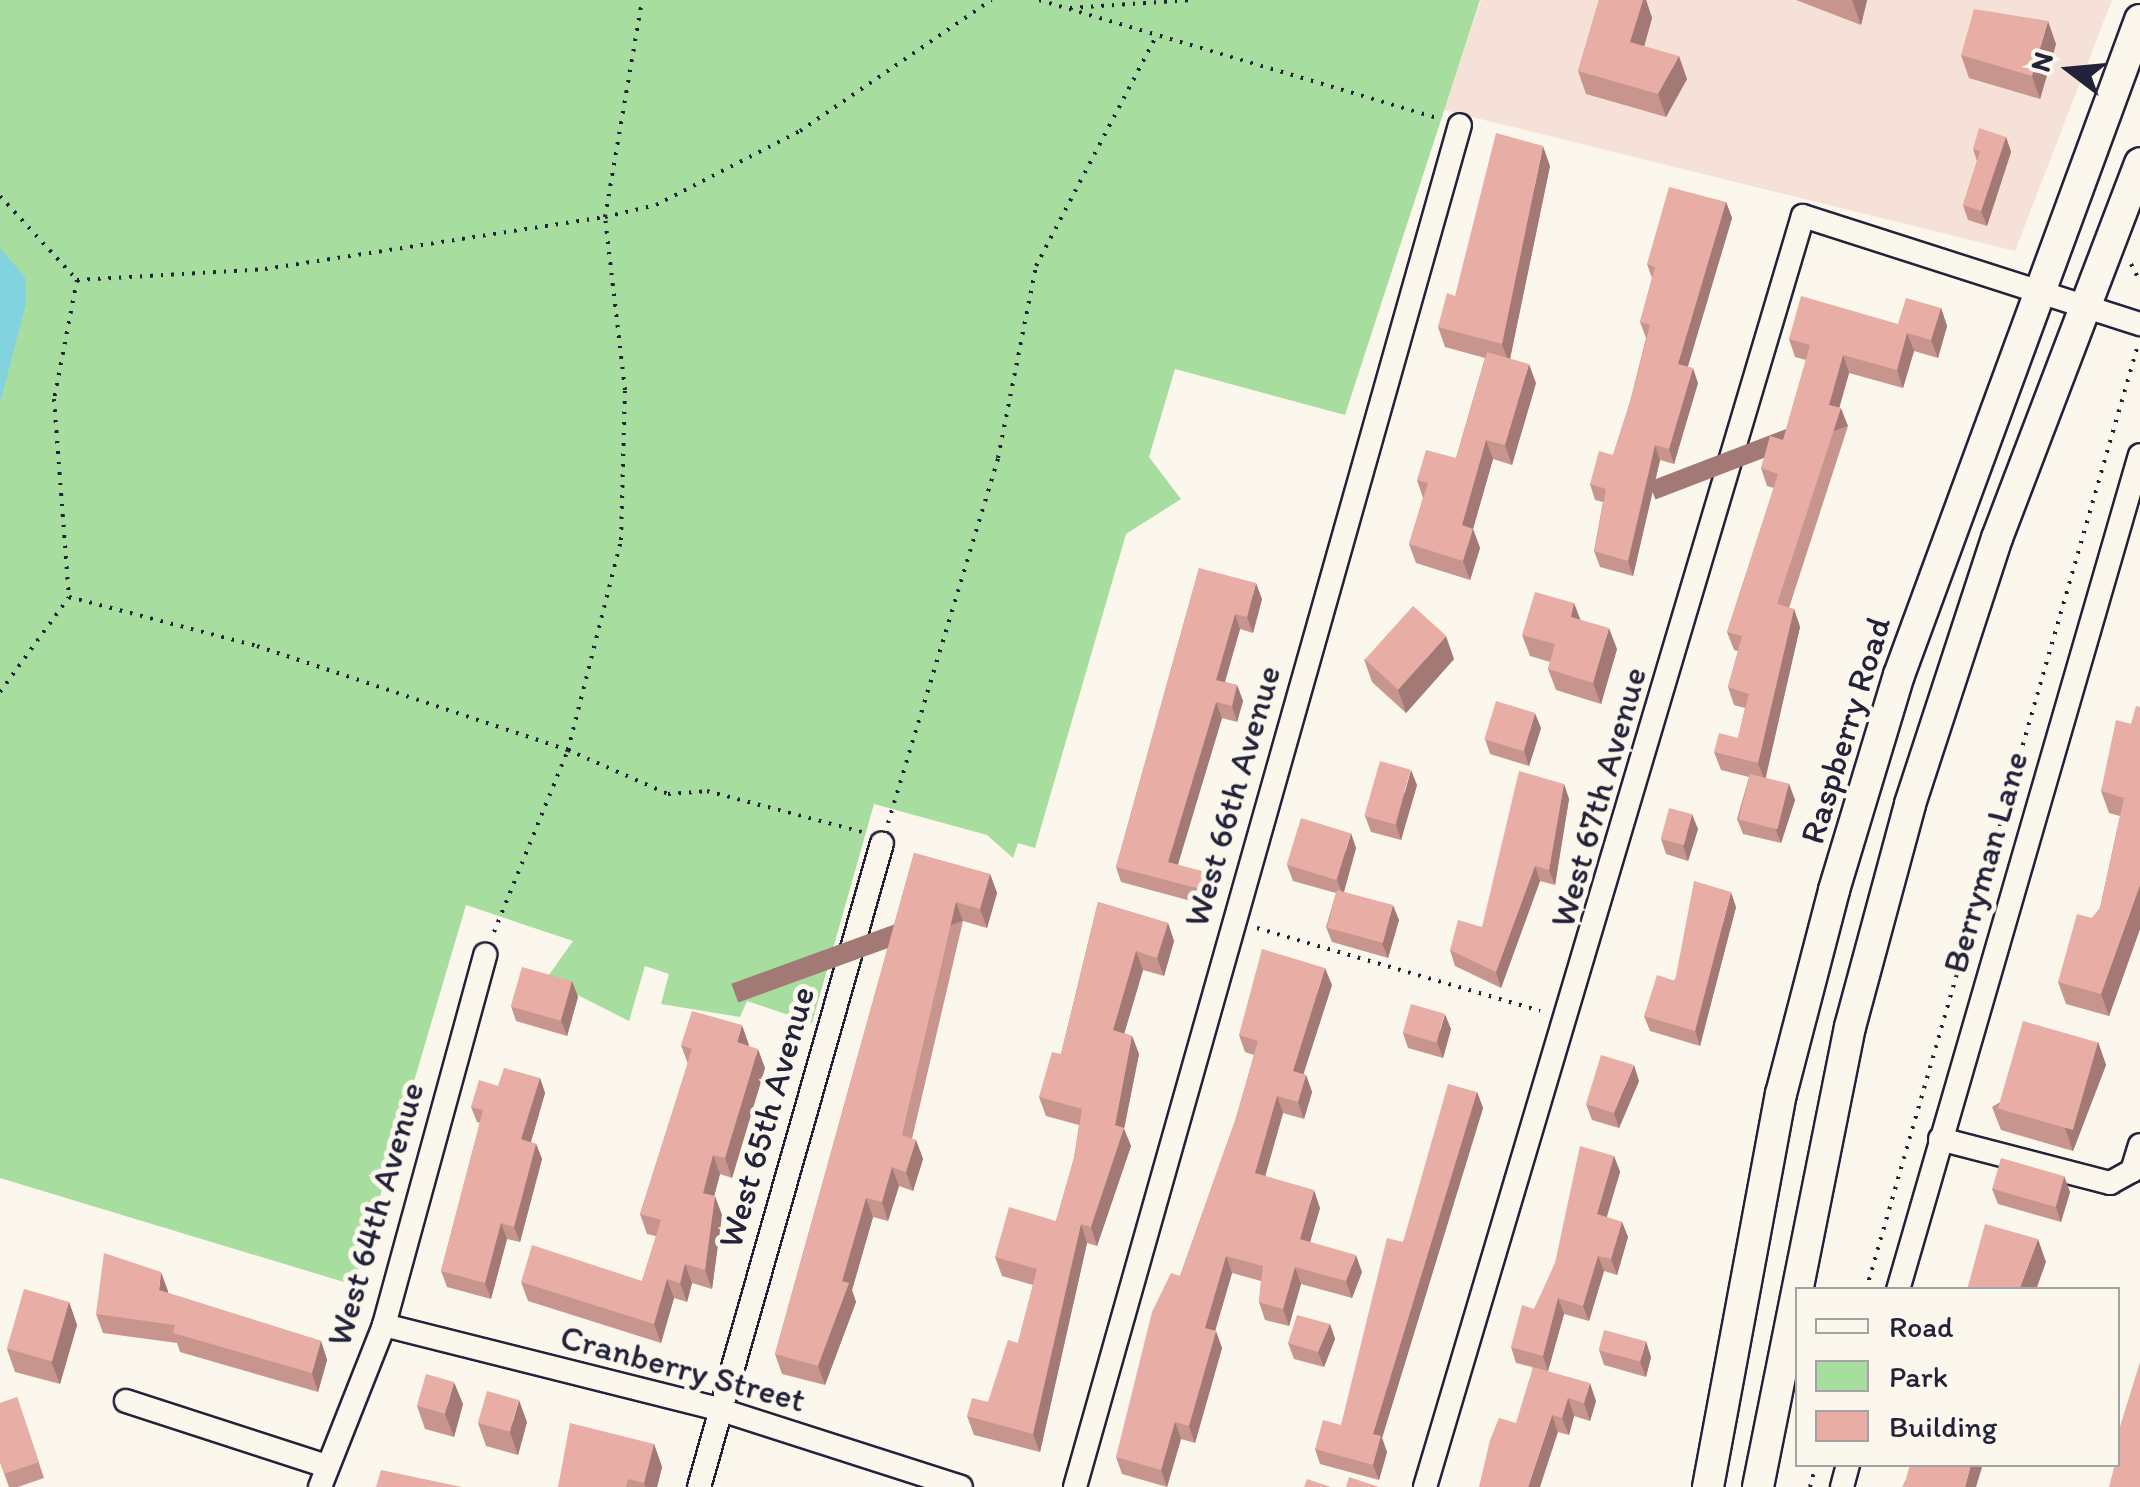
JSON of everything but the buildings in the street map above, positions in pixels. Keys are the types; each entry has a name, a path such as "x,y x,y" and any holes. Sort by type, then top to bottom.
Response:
{"main road":[{"name":"Raspberry Road","path":"1708,1487 1781,1094 1834,890 1899,675 2038,288 2140,20"},
{"path":"1798,1287 1846,1046 1910,804 2140,163"},
{"path":"1758,1487 1795,1302"}],"street":[{"name":"West 66th Avenue","path":"1075,1487 1460,125"},
{"name":"West 67th Avenue","path":"1425,1487 1568,1020 1803,216 2038,288"},
{"path":"2038,288 2140,324"},
{"name":"Berryman Lane","path":"1899,1287 2140,455"},
{"name":"West 65th Avenue","path":"700,1487 718,1409 882,843"},
{"name":"West 64th Avenue","path":"323,1477 384,1325 484,955"},
{"path":"1940,1139 2110,1183 2132,1171 2140,1144"},
{"name":"Cranberry Street","path":"384,1325 718,1409 960,1487"},
{"path":"126,1402 323,1477"}],"path":[{"path":"484,955 568,750 622,540 625,390 605,217 642,0"},
{"path":"77,280 265,269 605,217 656,205 800,131 990,0"},
{"path":"1039,0 1460,125"},
{"path":"1065,8 1192,0"},
{"path":"69,597 257,646 568,750 668,794 784,807 882,843 998,458 1036,266 1157,35"},
{"path":"0,196 77,280"},
{"path":"0,692 69,597 54,398 77,280"},
{"path":"1867,1287 2140,340"},
{"path":"1233,922 1568,1020"}],"shaded area":[{"path":"1481,0 2112,0 2015,251 1444,110"}],"green space":[{"path":"0,0 1480,0 1345,415 1175,369 1149,457 1181,499 1126,534 1035,848 1018,843 1013,858 987,835 874,804 812,1023 747,1001 740,1017 661,1004 669,974 645,966 629,1021 546,979 573,941 466,905 354,1285 0,1178"}],"water":[{"path":"0,248 25,277 26,304 0,403"}]}
